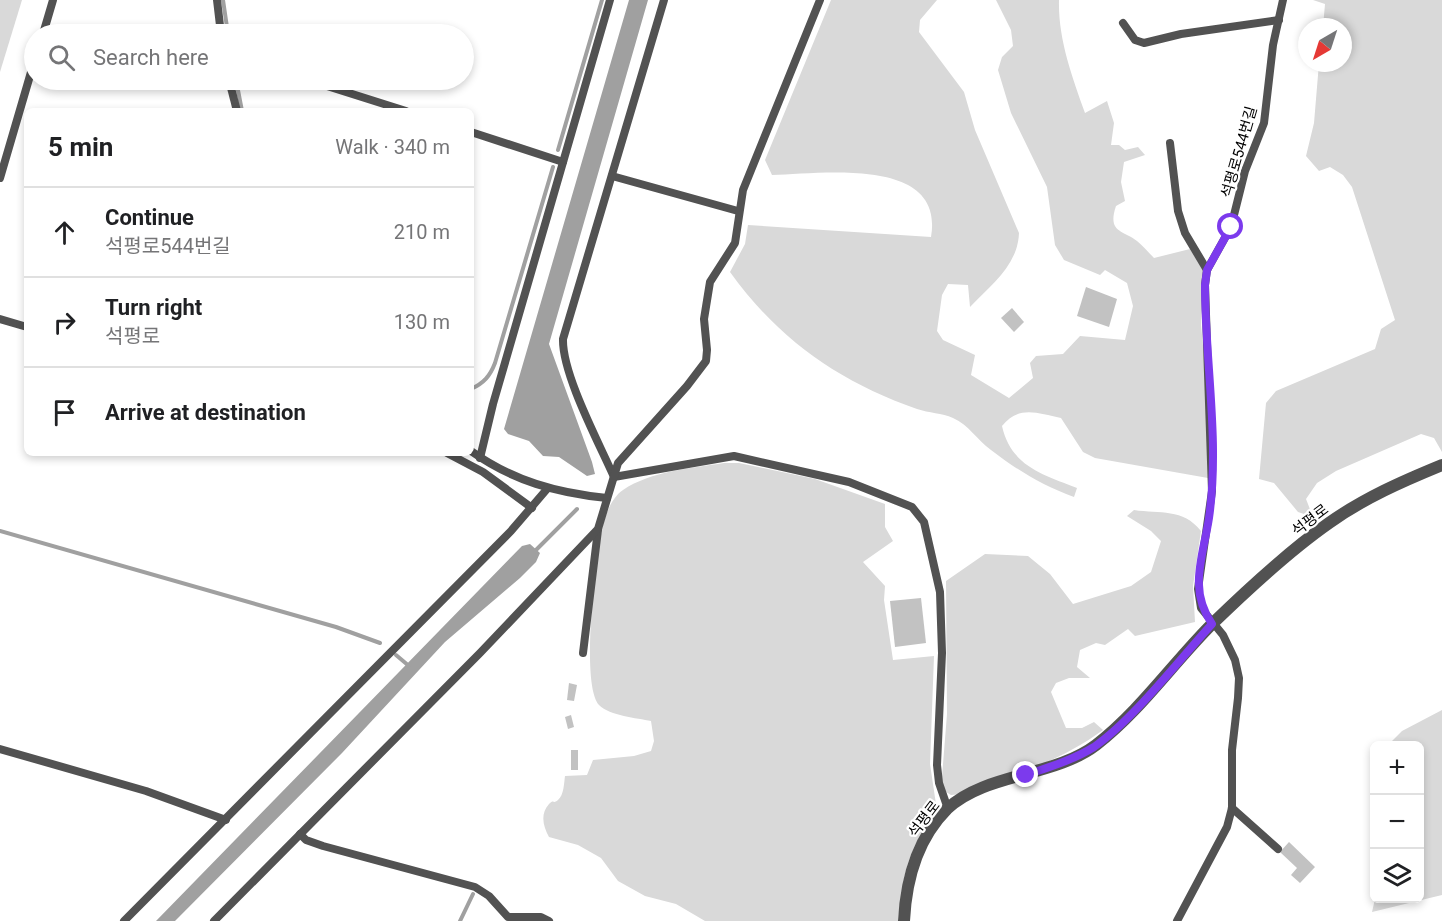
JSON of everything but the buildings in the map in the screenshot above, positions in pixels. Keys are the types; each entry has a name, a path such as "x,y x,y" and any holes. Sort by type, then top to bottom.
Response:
{"street":[{"name":"석평로","path":"904,921 909,882 916,855 948,809 968,795 1073,759 1095,746 1147,695 1212,624 1329,523 1400,483 1442,465"}],"lane":[{"path":"46,24 53,0"},
{"path":"217,0 220,24"},
{"path":"480,458 493,404 610,0"},
{"path":"614,477 562,351 567,326 664,0"},
{"path":"583,653 598,529 618,463 687,386 706,361 705,300 711,282 735,243 738,211 753,162 820,0"},
{"name":"석평로544번길","path":"1212,624 1201,608 1198,589 1212,491 1205,305 1207,270 1231,227 1245,171 1264,123 1269,69 1283,0"},
{"path":"1124,23 1135,40 1144,43 1181,34 1279,20"},
{"path":"0,178 26,90"},
{"path":"232,90 236,108"},
{"path":"340,90 397,108"},
{"path":"474,133 563,162"},
{"path":"1170,143 1178,211 1185,233 1207,270"},
{"path":"612,176 738,211"},
{"path":"0,319 24,326"},
{"path":"474,453 526,482 547,489 607,498"},
{"path":"453,456 483,472 532,508"},
{"path":"614,477 734,456 849,482 912,507 924,522 940,592 942,653 937,765 939,783 948,809"},
{"path":"124,921 532,508 547,489"},
{"path":"214,921 480,653 598,529"},
{"path":"1177,921 1227,827 1232,808 1232,750 1239,678 1230,646 1212,624"},
{"path":"0,748 146,791 226,820"},
{"path":"1232,808 1278,849"},
{"path":"300,834 306,840 323,846 475,887 489,896 508,917 541,917 549,921"}],"shaded area":[{"path":"0,0 22,0 0,72"},
{"path":"629,0 648,0 549,344 592,462 595,474 587,476 559,457 543,456 529,441 508,434 504,429"},
{"path":"831,0 937,0 920,20 919,32 964,92 975,130 1019,233 1009,265 970,307 968,285 948,284 942,295 937,331 943,340 975,355 971,375 1009,398 1033,378 1030,363 1036,356 1063,354 1080,336 1125,340 1133,306 1127,283 1105,270 1100,275 1064,260 1055,245 1047,187 1011,113 998,70 1002,57 1013,46 1011,30 996,0 1059,0 1063,43 1085,113 1107,101 1114,123 1111,145 1119,145 1125,150 1138,147 1145,155 1124,162 1121,182 1125,201 1116,206 1115,226 1137,241 1154,258 1190,249 1203,270 1201,325 1206,376 1208,478 1095,458 1083,452 1061,418 1029,412 1008,419 1002,426 1006,440 1013,451 1020,460 1040,473 1077,488 1074,497 1063,493 1041,483 1011,464 986,446 959,421 889,398 862,386 812,356 768,318 730,272 745,244 748,225 931,237 930,211 919,193 900,182 876,175 848,173 772,175 765,160"},
{"path":"1313,0 1442,0 1442,452 1434,438 1421,434 1336,471 1317,483 1306,499 1313,517 1298,512 1274,483 1259,479 1266,403 1276,391 1375,349 1381,329 1395,320 1352,187 1343,175 1330,167 1319,171 1306,156 1314,123 1318,72 1352,72 1352,18 1324,18 1325,4"},
{"path":"739,463 815,479 885,504 885,527 893,541 863,562 885,586 884,600 893,660 934,656 930,764 937,811 919,839 908,863 898,921 705,921 676,904 645,896 618,881 601,858 578,845 549,837 545,829 544,812 551,802 560,798 565,776 587,775 593,760 634,756 651,751 654,741 651,721 624,716 604,709 599,705 593,692 590,648 593,592 602,529 609,508 619,493 646,478 672,471"},
{"path":"1134,510 1179,515 1201,531 1193,586 1195,622 1135,636 1128,629 1105,645 1096,643 1080,650 1077,667 1090,678 1069,678 1056,683 1051,692 1066,728 1082,728 1094,722 1103,730 1087,741 1036,767 963,794 951,795 941,789 947,714 946,581 985,554 1028,556 1050,574 1073,604 1131,586 1151,572 1161,541 1151,531 1127,516"},
{"path":"530,544 540,553 536,562 445,642 342,753 175,921 156,921 522,546"},
{"path":"1442,710 1442,895 1424,899 1424,741 1392,741 1402,731"},
{"path":"1374,903 1409,903 1372,912"}],"waterway":[{"path":"223,0 227,24"},
{"path":"558,150 602,0"},
{"path":"238,90 241,108"},
{"path":"474,387 486,379 495,363 553,167"},
{"path":"533,553 577,509"},
{"path":"0,531 336,627 380,643"},
{"path":"396,655 409,666"},
{"path":"460,921 473,894"}],"route":[{"path":"1026,775 1073,759 1095,746 1147,695 1212,624 1201,608 1198,589 1212,491 1205,285 1207,270 1213,256 1231,227"}]}
